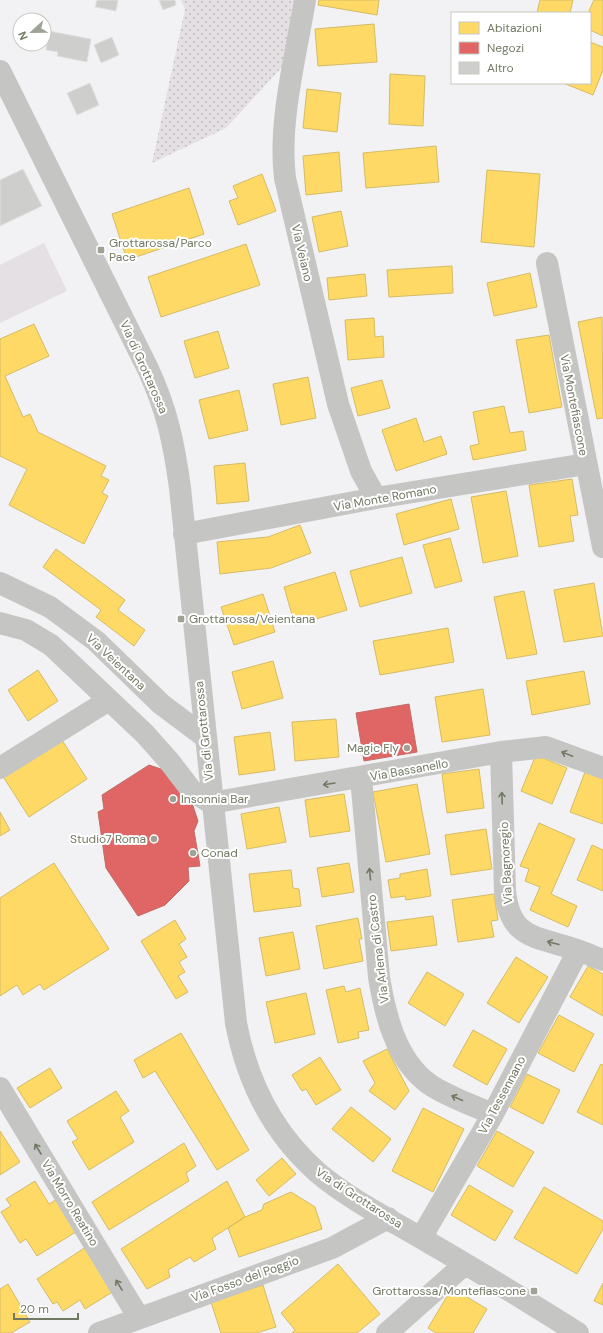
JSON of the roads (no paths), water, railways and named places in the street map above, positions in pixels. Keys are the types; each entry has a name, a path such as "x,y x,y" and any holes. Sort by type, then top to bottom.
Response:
{"street":[{"name":"Via Veiano","path":"305,0 284,126 283,154 285,178 338,404 361,471 376,498"},
{"name":"Via di Grottarossa","path":"0,71 159,393 174,445 211,803 236,1023 243,1056 254,1083 275,1125 304,1160 326,1178 388,1218 578,1333"},
{"name":"Via Montefiascone","path":"547,263 586,464 599,509 603,547"},
{"name":"Via Monte Romano","path":"184,534 376,498 586,464"},
{"name":"Via Veientana","path":"0,583 50,607 96,641 161,704 205,737"},
{"path":"0,623 26,630 51,645 145,734 192,790 211,803"},
{"path":"0,768 109,700"},
{"name":"Via Bassanello","path":"211,803 361,778 501,752 546,747 603,768"},
{"name":"Via Bagnoregio","path":"501,752 505,891 509,914 518,928 532,938 578,950 603,960"},
{"name":"Via Arlena di Castro","path":"361,778 379,977 384,1004 395,1039 411,1065 428,1083 493,1114"},
{"name":"Via Tessennano","path":"421,1238 493,1114 578,950"},
{"name":"Via Morro Reatino","path":"0,1088 139,1318"},
{"name":"Via Fosso del Poggio","path":"99,1333 332,1248 388,1218"},
{"path":"387,1333 465,1264"}],"place":[{"name":"Grottarossa/Parco Pace","path":"101,250"},
{"name":"Grottarossa/Veientana","path":"181,619"},
{"name":"Magic Fly","path":"407,748"},
{"name":"Insonnia Bar","path":"173,799"},
{"name":"Studio7 Roma","path":"154,839"},
{"name":"Conad","path":"193,853"},
{"name":"Grottarossa/Montefiascone","path":"534,1291"}]}
